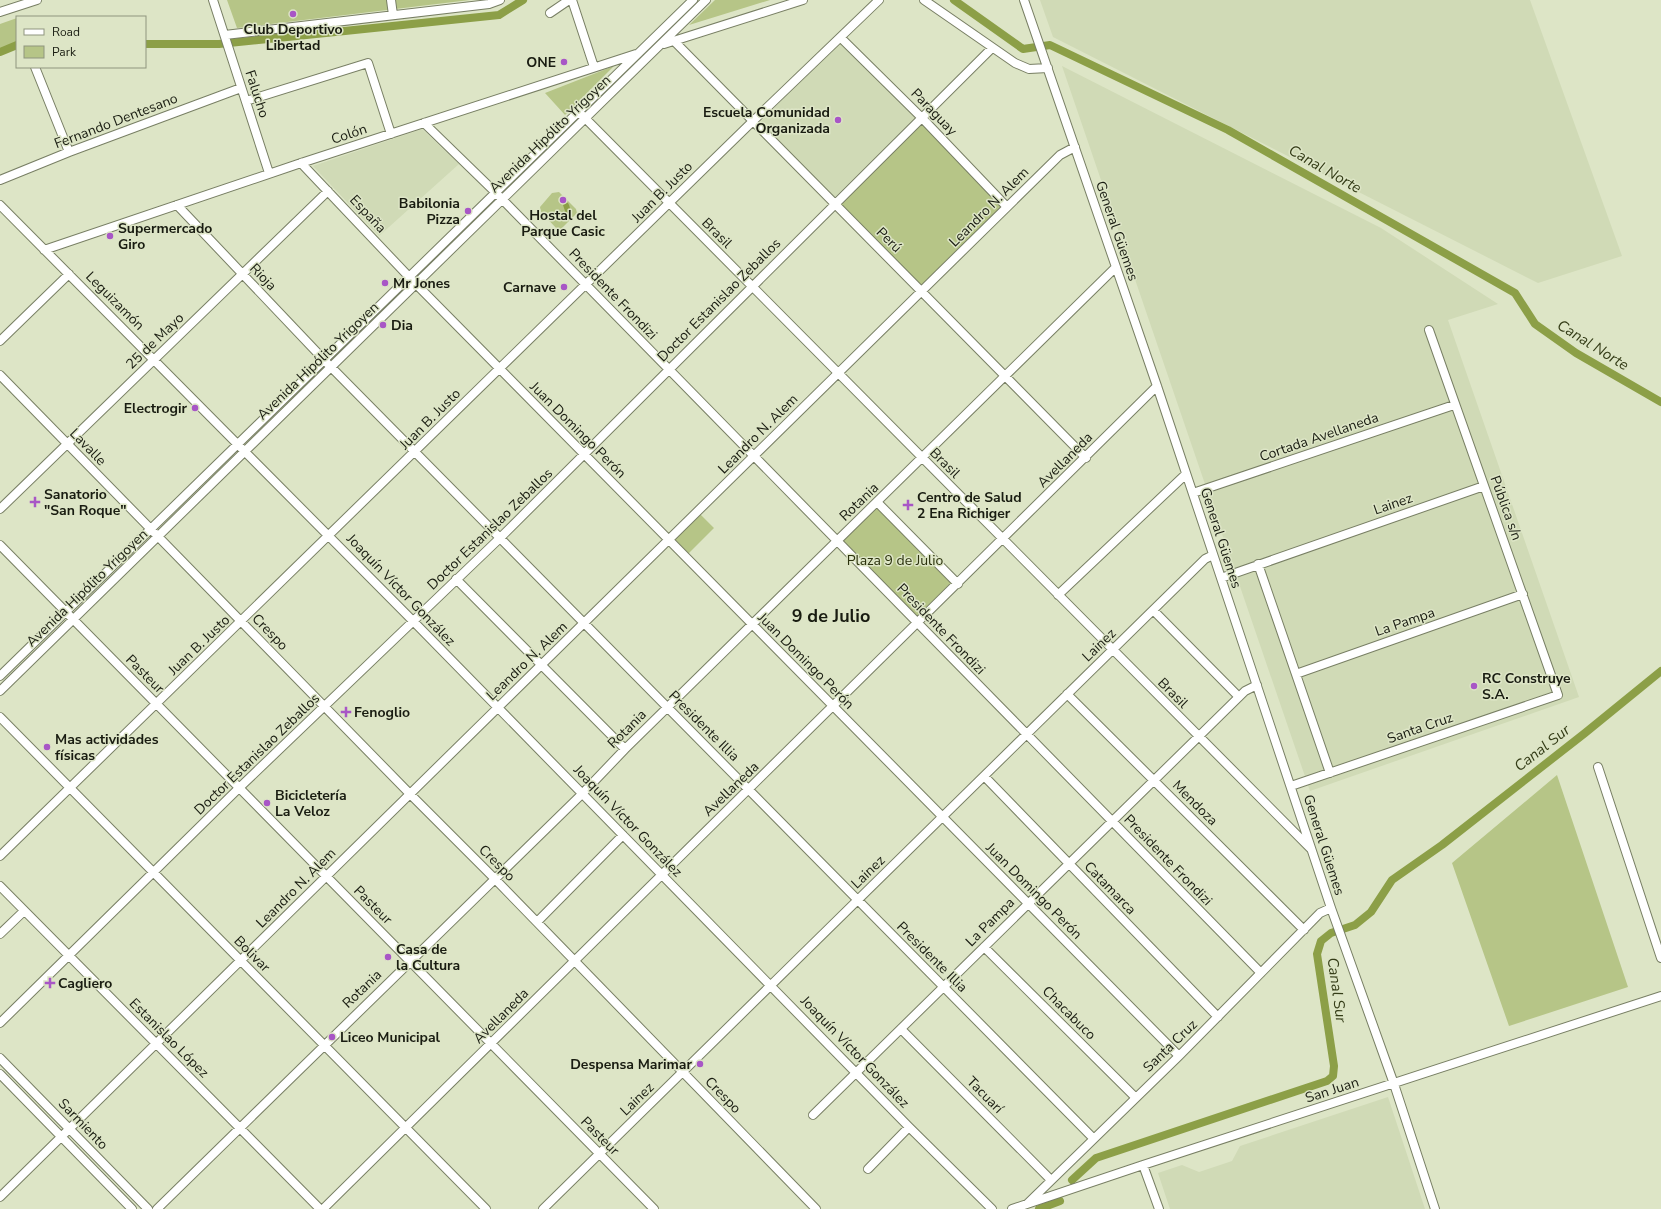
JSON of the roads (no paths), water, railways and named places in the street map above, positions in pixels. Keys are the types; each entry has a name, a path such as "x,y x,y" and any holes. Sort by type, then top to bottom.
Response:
{"street":[{"path":"0,12 36,0"},
{"name":"Falucho","path":"214,0 241,88 270,173"},
{"path":"391,0 393,15"},
{"path":"550,14 570,0 594,67"},
{"name":"Avenida Hipólito Yrigoyen","path":"0,676 693,0"},
{"name":"Avenida Hipólito Yrigoyen","path":"0,691 585,118 662,45 706,0"},
{"name":"Colón","path":"44,250 270,173 803,0"},
{"name":"Juan B. Justo","path":"0,856 586,286 753,120 880,0"},
{"path":"924,0 1015,63 1029,69 1048,68"},
{"name":"General Güemes","path":"1024,0 1157,386 1331,908 1394,1084 1435,1209"},
{"path":"225,35 498,1"},
{"name":"Paraguay","path":"841,38 922,118 1007,207"},
{"name":"Perú","path":"674,41 1086,458"},
{"name":"Doctor Estanislao Zeballos","path":"0,1023 240,788 500,538 992,48"},
{"path":"246,101 368,62 391,134"},
{"path":"35,68 69,152"},
{"name":"Fernando Dentesano","path":"0,180 69,152 241,88"},
{"name":"Brasil","path":"578,111 1198,737 1312,849"},
{"name":"Presidente Frondizi","path":"424,123 502,199 1261,973"},
{"name":"Leandro N. Alem","path":"0,1197 1060,155 1075,148"},
{"name":"España","path":"301,163 415,284"},
{"name":"25 de Mayo","path":"0,509 328,191"},
{"name":"Rioja","path":"177,204 330,367"},
{"name":"Leguizamón","path":"0,205 245,451"},
{"name":"Rotania","path":"157,1209 409,961 583,793 625,749 1116,267"},
{"path":"0,341 69,274"},
{"name":"Juan Domingo Perón","path":"415,284 1179,1056"},
{"name":"Pública s/n","path":"1429,330 1449,384 1454,405 1558,695"},
{"name":"Presidente Illia","path":"330,367 1093,1138"},
{"name":"Lavalle","path":"0,375 157,537"},
{"name":"Avellaneda","path":"323,1209 918,624 1157,386"},
{"name":"Cortada Avellaneda","path":"1192,493 1454,405"},
{"name":"Joaquín Víctor González","path":"245,451 583,793 909,1127 992,1209"},
{"path":"1058,595 1186,474"},
{"name":"Lainez","path":"1220,578 1484,486"},
{"path":"877,502 958,584"},
{"name":"Crespo","path":"157,537 242,621 324,707 494,878 816,1209"},
{"name":"Pasteur","path":"0,545 654,1209"},
{"name":"Lainez","path":"543,1209 772,986 1205,559 1213,556"},
{"path":"1258,564 1330,773"},
{"path":"456,579 625,749"},
{"name":"La Pampa","path":"1296,674 1523,594"},
{"path":"1154,610 1239,697"},
{"name":"La Pampa","path":"813,1115 1153,780 1239,697 1257,685"},
{"name":"Mendoza","path":"1067,694 1304,930"},
{"name":"Santa Cruz","path":"1291,786 1558,695"},
{"name":"Bolivar","path":"0,717 69,789 154,872 486,1209"},
{"path":"1598,767 1661,958"},
{"name":"Catamarca","path":"984,776 1218,1017"},
{"path":"537,922 624,835"},
{"name":"Estanislao López","path":"0,886 320,1209"},
{"name":"Santa Cruz","path":"1027,1204 1050,1179 1179,1056 1320,913 1331,908"},
{"path":"0,934 24,910"},
{"name":"Chacabuco","path":"984,946 1135,1097"},
{"name":"San Juan","path":"1012,1209 1661,996"},
{"name":"Tacuarí","path":"901,1029 1050,1179"},
{"name":"Sarmiento","path":"0,1058 148,1209"},
{"name":"Sarmiento","path":"0,1074 132,1209"},
{"path":"868,1170 909,1127"},
{"path":"1143,1165 1159,1209"}],"waterway":[{"name":"Canal Norte","path":"146,44 219,44 499,15 523,0"},
{"name":"Canal Norte","path":"954,0 1023,49 1050,45 1228,130 1515,293 1535,324 1576,353 1661,402"},
{"name":"Canal Norte","path":"0,52 16,45"},
{"name":"Canal Sur","path":"1072,1180 1096,1158 1327,1081 1333,1076 1334,1066 1317,954 1321,941 1331,933 1355,925 1371,912 1392,880 1442,845 1585,733 1661,671"},
{"name":"Canal Sur","path":"1039,1209 1060,1201"}],"place":[{"name":"Club Deportivo Libertad","path":"293,14"},
{"name":"ONE","path":"564,62"},
{"name":"Escuela Comunidad Organizada","path":"838,120"},
{"name":"Hostal del Parque Casic","path":"563,200"},
{"name":"Babilonia Pizza","path":"468,211"},
{"name":"Supermercado Giro","path":"110,236"},
{"name":"Mr Jones","path":"385,283"},
{"name":"Carnave","path":"564,287"},
{"name":"Dia","path":"383,325"},
{"name":"Electrogir","path":"195,408"},
{"name":"Sanatorio \"San Roque\"","path":"35,502"},
{"name":"Centro de Salud 2 Ena Richiger","path":"908,505"},
{"name":"RC Construye S.A.","path":"1474,686"},
{"name":"Fenoglio","path":"346,712"},
{"name":"Mas actividades físicas","path":"47,747"},
{"name":"Bicicletería La Veloz","path":"267,803"},
{"name":"Casa de la Cultura","path":"388,957"},
{"name":"Cagliero","path":"50,983"},
{"name":"Liceo Municipal","path":"332,1037"},
{"name":"Despensa Marimar","path":"700,1064"}],"district":[{"name":"9 de Julio","path":"831,616"}],"park label":[{"name":"Plaza 9 de Julio","path":"895,560"}]}
